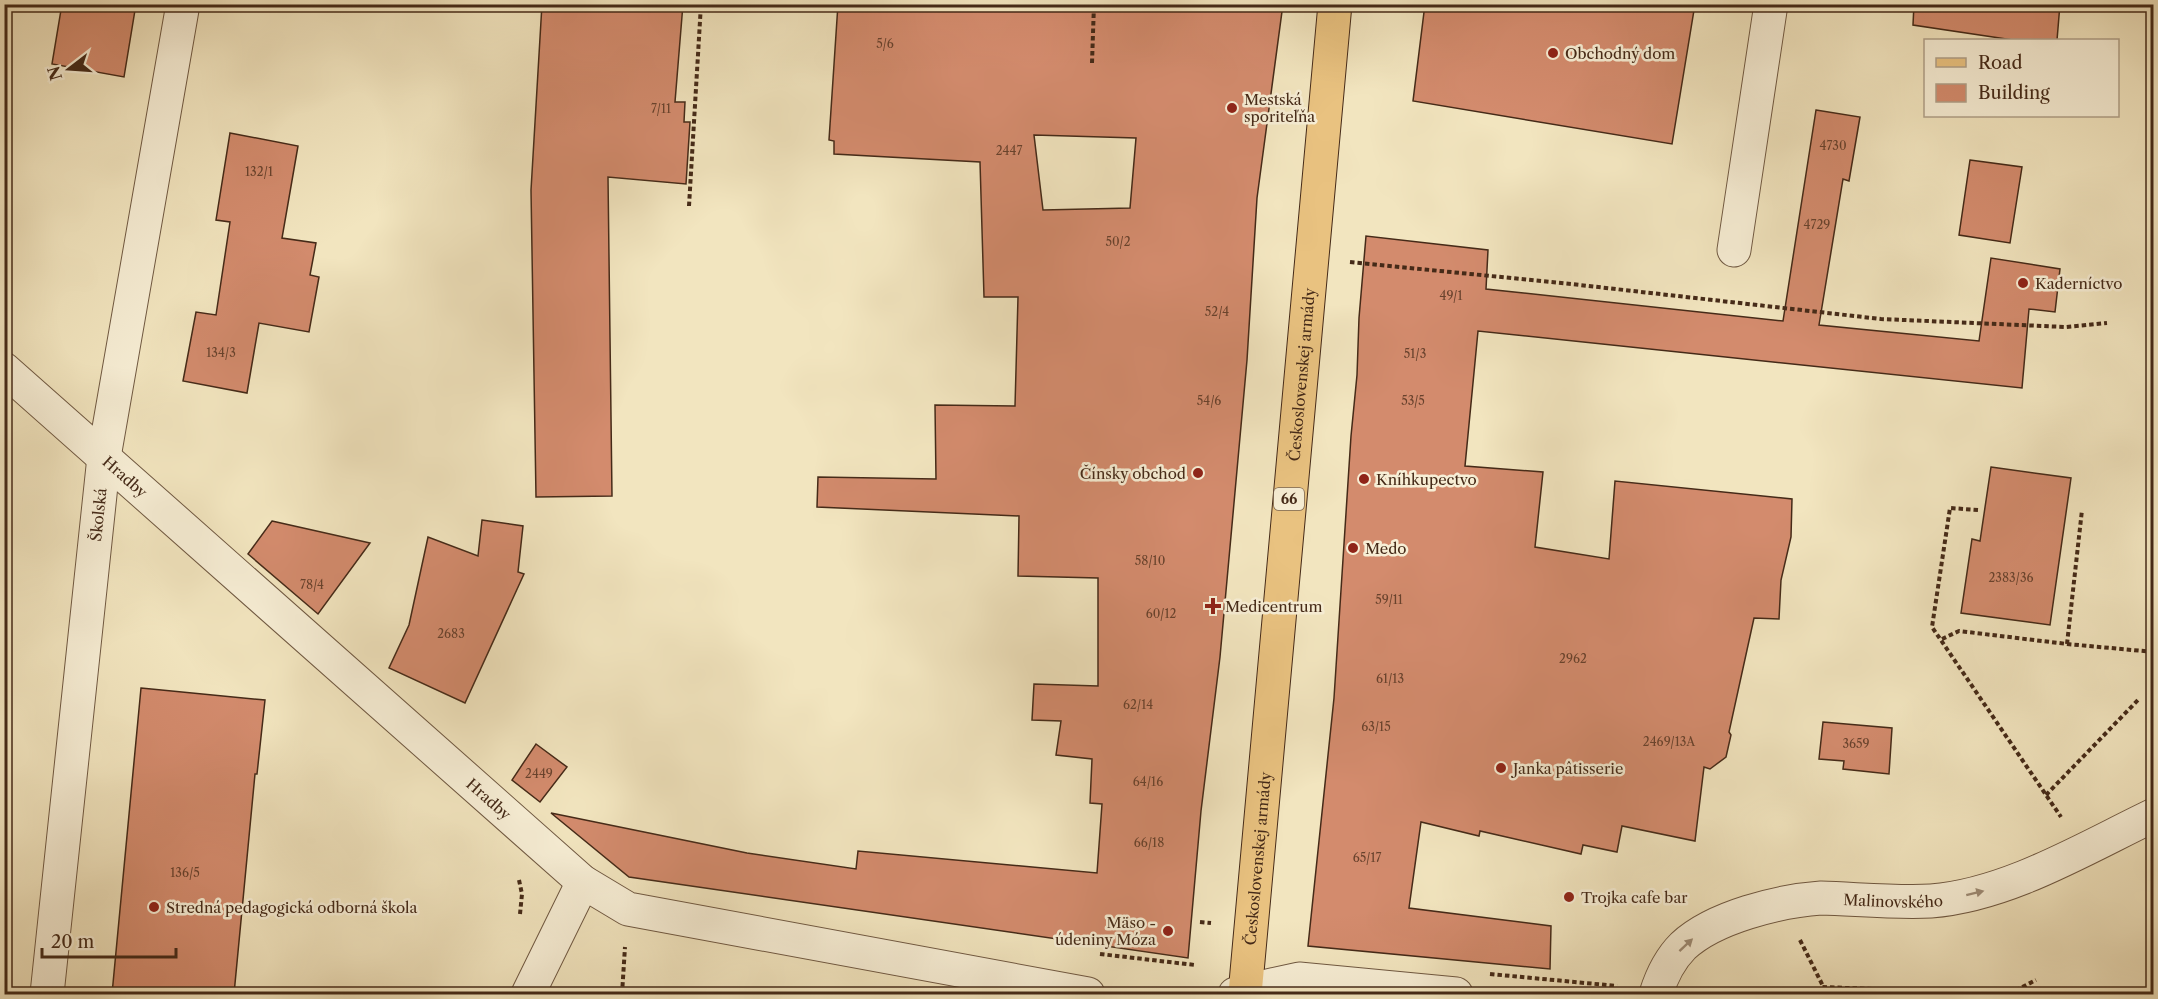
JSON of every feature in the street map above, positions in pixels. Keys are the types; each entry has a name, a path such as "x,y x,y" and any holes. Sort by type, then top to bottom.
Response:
{"main road":[{"name":"Československej armády","path":"1241,993 1335,4"}],"street":[{"name":"Školská","path":"47,994 104,457 183,4"},
{"path":"1734,250 1771,4"},
{"name":"Hradby","path":"4,369 583,882 628,909 1088,994"},
{"name":"Malinovského","path":"1656,994 1669,964 1682,947 1697,935 1714,926 1761,908 1821,898 1930,901 1962,896 2020,878 2154,815"},
{"path":"528,994 583,882"},
{"path":"1241,993 1299,979 1456,994"}],"path":[{"path":"689,206 701,4"},
{"path":"1092,63 1094,4"},
{"path":"1349,262 1583,285 1881,319 2066,327 2107,323"},
{"path":"1978,510 1950,508 1932,627 2083,849"},
{"path":"2067,644 2082,510"},
{"path":"1942,639 1959,631 2154,652"},
{"path":"2046,795 2138,700"},
{"path":"518,874 522,894 520,916"},
{"path":"1786,903 1793,925 1824,994"},
{"path":"2009,994 2036,980"},
{"path":"1822,987 2002,994"}],"building":[{"path":"62,4 136,4 124,77 52,64"},
{"path":"542,4 683,4 675,102 685,102 684,122 690,122 686,184 608,177 612,496 536,497 531,190"},
{"path":"838,4 1283,4 1257,198 1247,360 1220,657 1201,811 1188,958 629,877 551,813 747,853 856,869 858,851 1097,873 1102,804 1090,803 1092,759 1056,755 1061,721 1032,720 1034,684 1098,686 1098,578 1018,576 1019,516 817,507 818,477 936,479 935,405 1015,406 1018,297 984,297 980,162 834,154 834,141 829,140","holes":["1034,135 1136,138 1130,208 1043,210"]},
{"name":"Obchodný dom","path":"1425,4 1695,4 1672,144 1413,101"},
{"path":"1914,4 2060,4 2057,39 2006,39 1913,25"},
{"path":"1816,110 1860,117 1849,181 1843,179 1819,325 1979,341 1991,258 2060,269 2055,312 2029,309 2022,388 1478,331 1465,466 1543,472 1535,547 1609,559 1615,481 1792,499 1791,537 1781,580 1779,619 1754,618 1729,732 1731,735 1726,757 1710,769 1704,767 1695,841 1622,826 1617,852 1583,845 1581,854 1480,831 1479,836 1421,822 1409,908 1551,926 1550,969 1308,946 1334,698 1366,236 1488,250 1486,289 1783,321"},
{"path":"230,133 298,146 282,238 316,243 310,275 319,277 309,332 259,323 247,393 183,381 196,312 216,315 230,222 216,220"},
{"path":"1970,160 2022,167 2010,243 1959,235"},
{"path":"1991,467 2071,478 2050,625 1961,613 1972,539 1980,541"},
{"path":"482,520 523,526 518,572 524,574 465,703 389,668 409,625 428,537 478,556"},
{"path":"272,521 370,543 318,614 248,554"},
{"path":"141,688 265,700 257,774 255,774 234,994 112,994"},
{"path":"1823,722 1892,728 1889,774 1843,769 1844,761 1819,759"},
{"path":"536,744 567,767 540,802 512,780"}],"place":[{"name":"Obchodný dom","path":"1553,53"},
{"name":"Mestská sporiteľňa","path":"1232,108"},
{"name":"Kaderníctvo","path":"2023,283"},
{"name":"Čínsky obchod","path":"1198,473"},
{"name":"Kníhkupectvo","path":"1364,479"},
{"name":"Medo","path":"1353,548"},
{"name":"Medicentrum","path":"1213,606"},
{"name":"Janka pâtisserie","path":"1501,768"},
{"name":"Trojka cafe bar","path":"1569,897"},
{"name":"Stredná pedagogická odborná škola","path":"154,907"},
{"name":"Mäso - údeniny Móza","path":"1168,931"}]}
